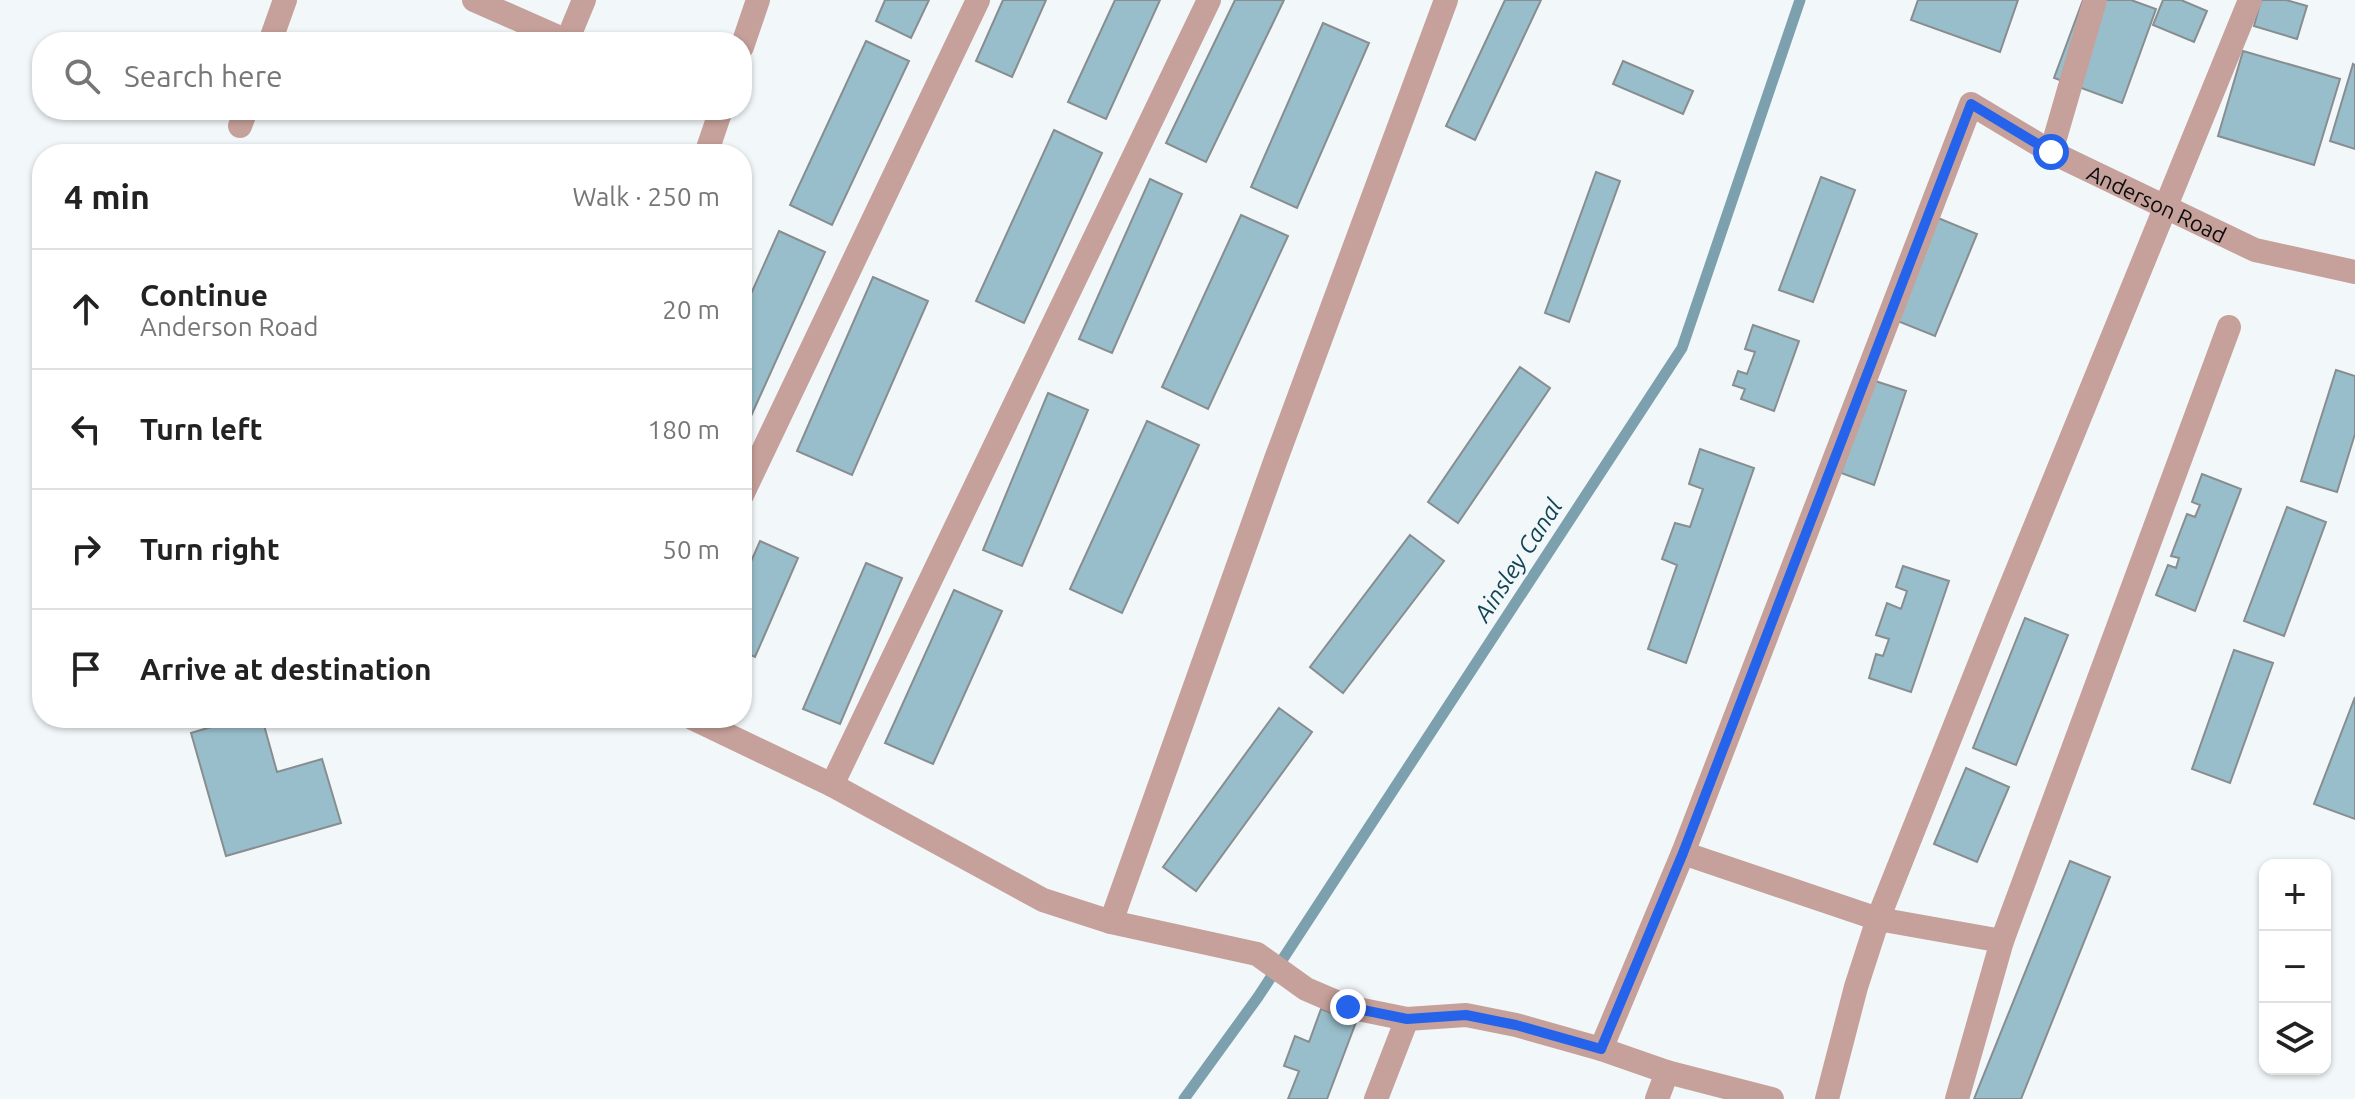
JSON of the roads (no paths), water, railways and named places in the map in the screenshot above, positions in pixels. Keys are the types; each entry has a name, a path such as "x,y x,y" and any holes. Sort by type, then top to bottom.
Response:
{"street":[{"path":"274,32 285,0"},
{"path":"474,0 547,32"},
{"path":"571,32 584,0"},
{"path":"747,32 758,0"},
{"path":"752,474 978,0"},
{"path":"832,785 1209,0"},
{"path":"1111,922 1281,444 1446,0"},
{"path":"2051,152 2095,0"},
{"path":"1827,1099 1856,987 1878,919 2250,0"},
{"name":"Anderson Road","path":"1683,853 1971,104 2051,152 2255,250 2355,272"},
{"path":"709,144 718,120"},
{"path":"1957,1099 2002,941 2229,327"},
{"path":"713,728 832,785 1043,900 1111,922 1257,954 1306,989 1348,1007 1407,1019 1466,1015 1516,1025 1667,1072 1772,1099"},
{"path":"1601,1049 1683,853 1878,919 2002,941"},
{"path":"1376,1099 1407,1019"},
{"path":"1657,1099 1667,1072"}],"waterway":[{"name":"Ainsley Canal","path":"1184,1099 1258,997 1682,348 1800,0"}]}
